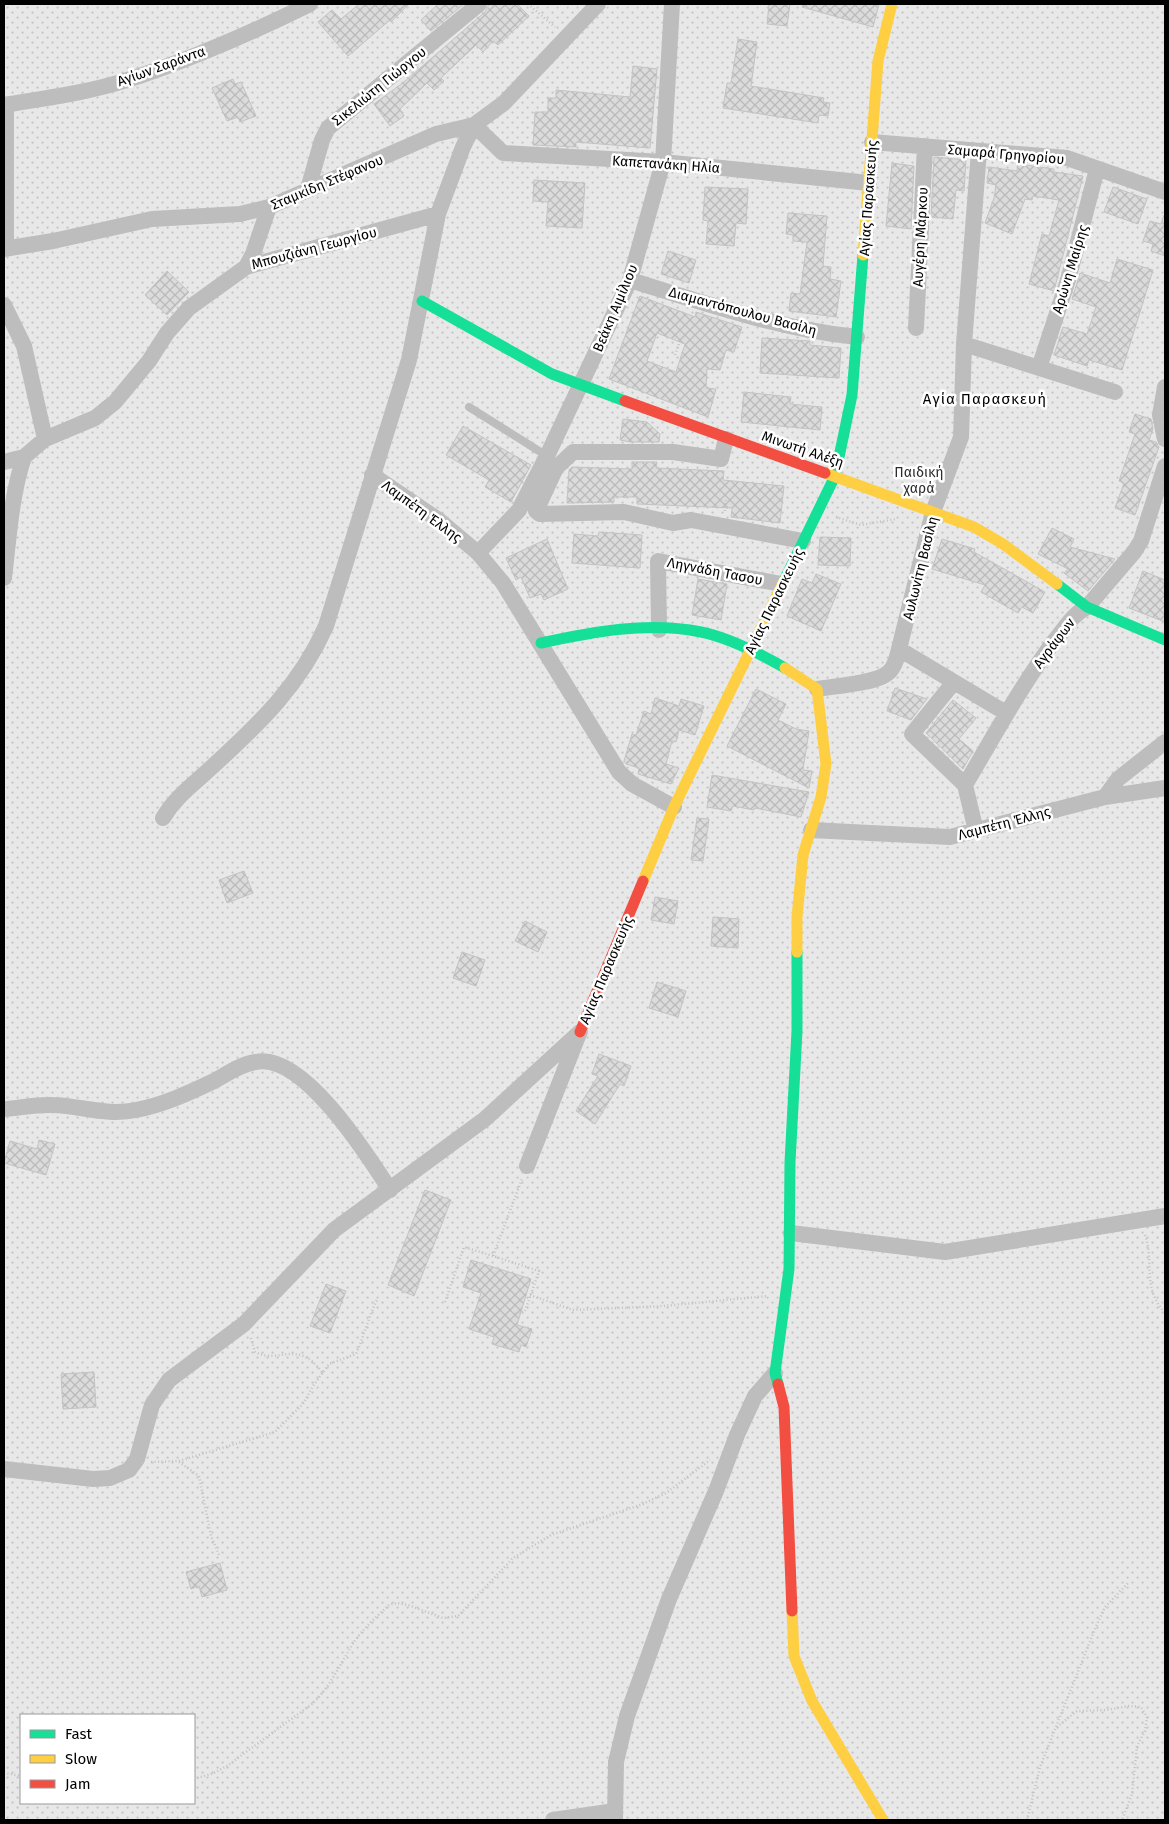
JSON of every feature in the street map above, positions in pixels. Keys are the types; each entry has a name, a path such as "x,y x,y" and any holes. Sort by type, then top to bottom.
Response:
{"street":[{"name":"Αγίων Σαράντα","path":"5,105 78,92 127,80 236,38 310,4"},
{"name":"Σικελιώτη Γιώργου","path":"308,189 328,128 479,4"},
{"name":"Σταμκίδη Στέφανου","path":"5,249 53,241 152,218 240,214 269,207 436,134 474,125 504,104 598,4"},
{"name":"Βεάκη Αιμίλιου","path":"478,553 519,510 547,456 630,280 663,162 672,4"},
{"name":"Αγίας Παρασκευής","path":"527,1166 580,1032 674,807 835,476 852,395 878,61 892,4"},
{"path":"5,105 5,249"},
{"name":"Καπετανάκη Ηλία","path":"474,125 503,153 663,162 869,183"},
{"name":"Λαμπέτη Έλλης","path":"474,125 463,147 438,214 422,300 398,397 372,475 440,521 478,553 503,583 619,772 632,784 674,807"},
{"name":"Σαμαρά Γρηγορίου","path":"872,142 1067,158 1165,192"},
{"name":"Αυγέρη Μάρκου","path":"916,328 925,146"},
{"name":"Αυλωνίτη Βασίλη","path":"817,689 872,680 887,674 894,664 899,650 933,512 960,437 964,344 979,151"},
{"name":"Αρώνη Μαίρης","path":"1039,368 1068,280 1097,169"},
{"path":"246,267 253,254 269,207"},
{"name":"Μπουζιάνη Γεωργίου","path":"24,457 45,438 95,418 115,402 149,361 167,333 189,308 246,267 438,214"},
{"name":"Διαμαντόπουλου Βασίλη","path":"630,280 756,318 857,338"},
{"name":"Μινωτή Αλέξη","path":"422,300 515,355 552,374 726,439 835,476 988,534 1087,608 1165,640"},
{"path":"4,305 24,346 45,438"},
{"path":"964,344 1115,392"},
{"path":"1165,387 1160,415 1165,439"},
{"path":"726,439 721,459 673,452 573,452 556,468 536,510 540,514 624,512 673,523 691,520 803,541"},
{"path":"4,462 24,457"},
{"path":"4,578 12,506 24,457"},
{"name":"Αγράφων","path":"965,785 1025,682 1078,612 1087,608 1134,552 1141,540 1165,466"},
{"path":"163,818 174,801 214,765 288,692 315,652 326,626 372,475"},
{"name":"Ληγνάδη Τασου","path":"659,630 658,561 781,584"},
{"path":"541,643 577,635 659,630 701,633 750,651 799,677 817,689 826,764 821,798 803,855 797,917 797,1031 790,1162 791,1233 787,1294 775,1372 784,1407 794,1656 812,1701 883,1820"},
{"path":"899,650 1006,713"},
{"path":"954,682 912,734 965,785 976,831"},
{"path":"1105,797 1118,779 1165,742"},
{"name":"Λαμπέτη Έλλης","path":"811,830 950,837 1105,797 1165,788"},
{"path":"4,1469 93,1479 120,1475 128,1470 137,1459 152,1405 169,1380 244,1324 334,1230 485,1119 580,1032"},
{"path":"4,1109 54,1105 118,1113 166,1102 256,1061 278,1065 292,1070 307,1082 326,1103 369,1156 390,1190"},
{"path":"791,1233 945,1252 1165,1216"},
{"path":"554,1820 615,1816 618,1747 645,1666 737,1435 755,1396 775,1372"}],"lane":[{"path":"469,407 547,456"}],"path":[{"path":"528,4 568,38"},
{"path":"675,355 680,341"},
{"path":"818,510 861,525 897,519"},
{"path":"493,1256 527,1166"},
{"path":"1137,1221 1147,1242 1148,1273 1151,1288 1165,1313"},
{"path":"446,1302 464,1248 539,1271 525,1311 515,1314"},
{"path":"530,1296 573,1310 581,1310 692,1303 787,1294"},
{"path":"137,1459 154,1463 179,1461 275,1432 303,1404 322,1372 329,1364 356,1354 363,1338 367,1320 377,1300"},
{"path":"244,1324 255,1352 261,1355 290,1353 305,1356 314,1362 322,1372"},
{"path":"195,1779 214,1774 227,1766 312,1704 332,1680 355,1641 389,1605 397,1603 408,1605 443,1618 458,1616 513,1558 551,1535 643,1504 666,1493 701,1469 715,1456"},
{"path":"179,1461 199,1476 211,1536 219,1555"},
{"path":"1027,1820 1040,1767 1105,1607 1129,1582"},
{"path":"1056,1728 1077,1711 1106,1710 1130,1706 1141,1707 1147,1716 1145,1731 1137,1746 1132,1794 1122,1820"},
{"path":"4,1774 20,1776"}],"green space":[{"name":"Παιδική χαρά","path":"4,4 1165,4 1165,1820 4,1820"}],"building":[{"path":"359,4 409,4 391,22 390,20 348,56 318,22 332,10 341,19"},
{"path":"438,4 464,4 431,31 421,20"},
{"path":"489,4 517,4 529,16 498,45 493,41 483,52 476,45 441,78 444,81 434,90 427,83 400,109 404,116 390,126 374,104 404,82 485,12"},
{"path":"769,4 790,4 787,26 767,24"},
{"path":"803,4 879,4 873,27 802,7"},
{"path":"738,39 757,42 751,86 824,98 823,102 830,103 828,116 819,115 818,123 723,108 727,83 731,83"},
{"path":"633,66 657,69 650,148 576,142 576,147 533,145 535,112 548,112 548,98 556,98 556,90 630,97"},
{"path":"233,79 235,84 241,82 256,116 240,122 238,117 227,121 212,88"},
{"path":"934,157 966,160 964,191 956,190 953,219 931,217"},
{"path":"892,163 914,166 911,229 886,226"},
{"path":"1018,164 1054,169 1054,172 1083,176 1054,291 1029,284 1042,234 1049,236 1059,200 1033,196 1032,200 1025,199 1012,234 985,223 994,198 996,185 987,183 989,167 1017,171"},
{"path":"534,180 585,183 582,228 546,226 548,202 533,201"},
{"path":"705,187 748,189 746,224 736,223 734,246 706,244 708,221 703,220"},
{"path":"1113,187 1147,199 1138,224 1104,212"},
{"path":"788,213 827,216 823,266 831,267 830,279 841,281 836,317 789,311 791,293 800,294 807,242 793,241 793,235 786,234"},
{"path":"1164,215 1165,256 1151,251 1153,244 1143,241 1150,221 1161,224"},
{"path":"668,251 696,260 689,283 661,274"},
{"path":"1117,259 1153,270 1122,370 1089,360 1087,366 1054,355 1063,327 1087,334 1096,307 1072,299 1080,273 1110,283"},
{"path":"167,271 189,292 167,315 145,295"},
{"path":"640,296 695,317 696,312 742,327 734,352 726,350 720,370 707,369 706,388 716,389 708,417 609,379","holes":["657,333 685,344 676,372 647,361"]},
{"path":"762,338 810,341 810,345 841,348 839,378 760,373"},
{"path":"744,392 791,397 790,404 822,407 820,430 741,422"},
{"path":"1135,414 1151,419 1153,429 1149,440 1156,442 1159,447 1135,515 1115,508 1124,483 1119,481 1135,434 1129,432"},
{"path":"623,419 647,422 660,434 659,442 620,440"},
{"path":"463,426 531,465 511,502 485,487 489,480 446,455"},
{"path":"632,462 657,462 656,468 724,471 723,480 784,486 780,523 731,517 732,508 637,504 637,497 614,497 614,502 567,503 569,470 572,467 632,469"},
{"path":"1052,528 1074,539 1070,547 1115,559 1088,591 1064,573 1068,569 1038,554"},
{"path":"599,532 642,535 640,568 572,563 574,534 598,536"},
{"path":"820,537 851,538 850,566 818,565"},
{"path":"547,539 568,589 544,600 541,594 530,598 521,577 516,580 506,558"},
{"path":"942,539 975,549 974,552 1045,592 1033,613 1022,607 1018,613 981,592 985,585 932,569"},
{"path":"1143,571 1165,580 1165,622 1129,608"},
{"path":"816,574 841,584 821,631 787,616 802,579 812,583"},
{"path":"698,579 727,584 721,620 692,615"},
{"path":"895,688 927,699 911,720 887,711"},
{"path":"756,689 786,704 778,720 796,729 809,731 803,770 812,771 809,788 727,746"},
{"path":"655,698 679,706 681,699 704,706 695,735 679,730 676,742 672,741 666,764 679,768 671,784 638,774 639,768 626,764 624,761 632,734 636,735 644,711 651,714"},
{"path":"953,700 976,718 959,739 973,751 963,769 926,733"},
{"path":"712,775 809,792 801,817 755,808 754,810 733,806 731,811 707,807"},
{"path":"697,818 709,819 703,861 691,860"},
{"path":"244,871 253,893 227,903 219,880"},
{"path":"655,897 678,901 674,924 651,920"},
{"path":"713,917 739,919 738,948 711,946"},
{"path":"525,921 547,932 538,952 515,941"},
{"path":"462,952 485,960 476,986 453,978"},
{"path":"657,982 686,991 678,1017 649,1008"},
{"path":"599,1054 631,1066 624,1086 620,1084 595,1124 576,1111 598,1076 592,1074"},
{"path":"39,1140 55,1144 46,1175 4,1163 10,1141 37,1149"},
{"path":"425,1190 451,1200 414,1296 388,1285"},
{"path":"471,1260 531,1279 517,1325 532,1329 526,1347 521,1345 519,1352 492,1344 494,1337 469,1329 481,1293 463,1287"},
{"path":"326,1284 346,1291 330,1333 310,1326"},
{"path":"94,1372 96,1407 63,1409 61,1374"},
{"path":"220,1563 227,1590 202,1597 199,1586 191,1589 186,1572"}],"traffic: fast":[{"path":"784,581 835,476 852,395 863,255"},
{"path":"422,301 552,374 625,401"},
{"path":"1057,584 1087,607 1165,640"},
{"path":"541,643 620,629 681,629 701,632 733,642 785,668"},
{"path":"778,1384 775,1373 789,1269 790,1162 797,1031 797,952"}],"traffic: slow":[{"path":"863,255 878,61 892,4"},
{"path":"825,473 974,527 1003,544 1057,584"},
{"path":"643,881 674,807 784,581"},
{"path":"785,668 817,689 826,764 821,797 803,855 797,917 797,952"},
{"path":"792,1611 794,1656 812,1701 883,1820"}],"traffic: jam":[{"path":"625,401 825,473"},
{"path":"580,1032 643,881"},
{"path":"778,1384 784,1407 792,1611"}],"district":[{"name":"Αγία Παρασκευή","path":"985,399"}]}
